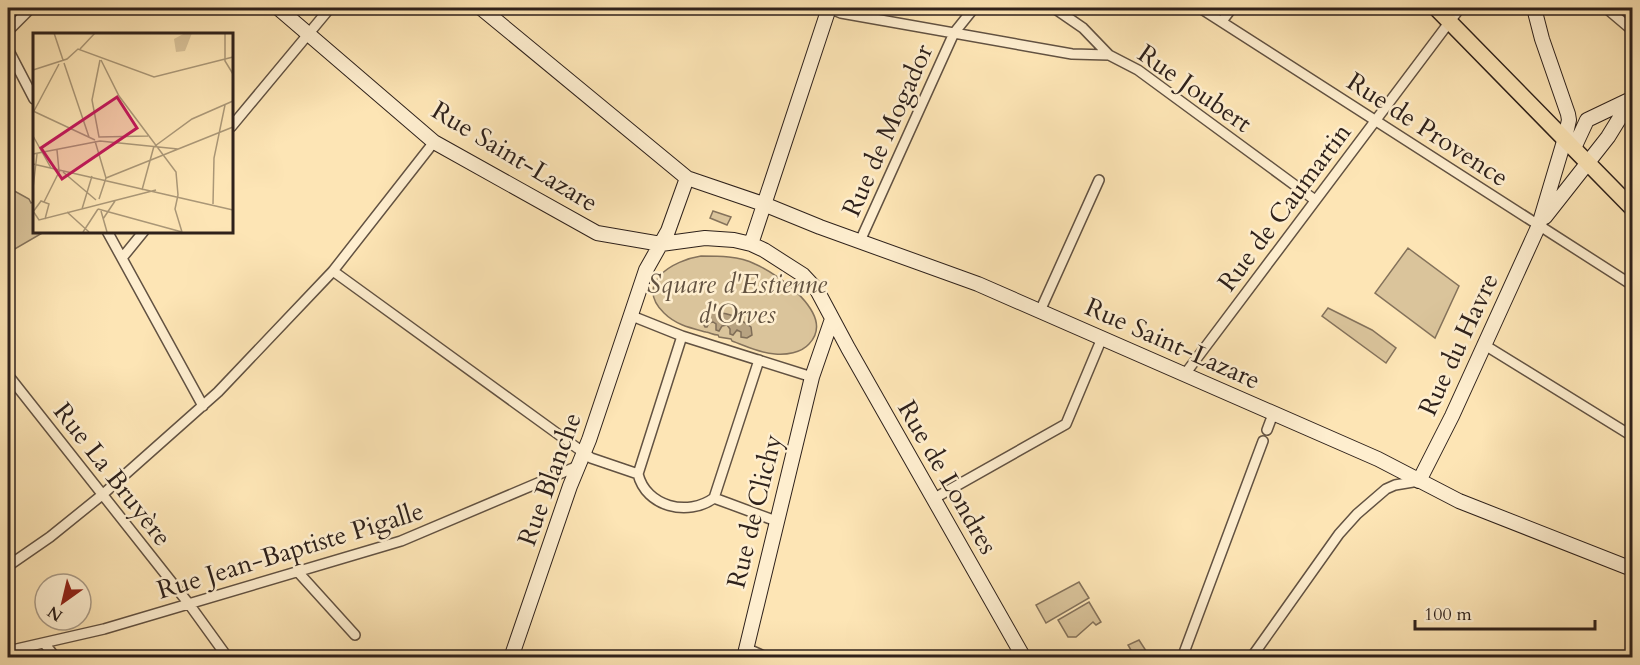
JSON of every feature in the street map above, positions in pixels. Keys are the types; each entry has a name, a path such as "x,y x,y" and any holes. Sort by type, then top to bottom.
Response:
{"main road":[{"name":"Rue Saint-Lazare","path":"278,8 434,142 597,233 661,244 705,238 727,239 751,244"},
{"path":"481,8 687,178"},
{"path":"751,244 766,205 829,8"},
{"path":"1436,8 1446,26 1570,143 1632,208"},
{"path":"1534,8 1542,39 1568,114 1570,143"},
{"path":"1568,114 1581,121 1587,120 1632,98"},
{"name":"Rue du Havre","path":"1539,225 1608,137 1632,98"},
{"path":"1570,143 1587,120"},
{"name":"Rue du Havre","path":"1419,481 1452,416 1539,225 1570,143"},
{"name":"Rue Saint-Lazare","path":"687,178 978,284 1378,459 1459,501 1632,569"},
{"name":"Rue Blanche","path":"512,657 632,316 646,270 668,231 687,178"},
{"name":"Rue de Londres","path":"751,244 792,266 817,290 1024,657"},
{"name":"Rue de Clichy","path":"745,653 812,377 832,319"}],"street":[{"path":"8,32 31,8"},
{"path":"232,126 330,8"},
{"path":"829,8 841,13 1072,54 1109,56"},
{"name":"Rue de Mogador","path":"860,241 954,33 974,8"},
{"name":"Rue Joubert","path":"1054,8 1083,28 1109,56 1138,70 1315,200"},
{"name":"Rue de Provence","path":"1200,8 1632,285"},
{"path":"1222,21 1232,8"},
{"name":"Rue de Caumartin","path":"1185,374 1460,8"},
{"path":"1606,8 1632,30"},
{"path":"8,49 33,97"},
{"path":"8,566 50,537 102,495 204,406 333,271 434,142"},
{"path":"1040,311 1099,180"},
{"path":"108,232 204,406"},
{"path":"122,258 143,232"},
{"path":"333,271 581,459 591,458 638,474"},
{"path":"632,316 682,336 812,377"},
{"path":"682,336 638,474 644,489 666,505 686,509 696,508 714,498 759,360"},
{"path":"933,499 1066,424 1102,338"},
{"path":"1483,344 1632,436"},
{"name":"Rue La Bruyère","path":"8,375 189,604 228,657"},
{"path":"1267,430 1273,414"},
{"path":"1182,657 1263,441"},
{"name":"Rue Jean-Baptiste Pigalle","path":"8,651 104,629 401,541 581,459"},
{"path":"1251,657 1339,534 1357,514 1386,489 1419,481"},
{"path":"714,498 777,521"},
{"path":"298,572 355,635"},
{"path":"44,643 56,657"},
{"path":"745,653 768,657"}],"green space":[{"path":"9,188 29,199 31,203 33,202 33,232 44,232 8,253"},
{"path":"713,211 731,217 727,225 710,218"},
{"path":"1408,248 1459,286 1435,338 1375,293"},
{"name":"Square d'Estienne d'Orves","path":"701,256 729,257 749,261 790,286 810,309 816,321 816,333 809,344 793,353 758,351 731,339 684,326 664,313 656,302 653,292 655,283 669,268 679,262"},
{"path":"1328,308 1372,330 1396,348 1386,363 1322,316"},
{"path":"1079,582 1089,598 1046,623 1036,605"},
{"path":"1089,602 1101,622 1096,625 1093,622 1076,637 1068,637 1058,620"},
{"path":"1139,640 1150,657 1135,657 1128,645"}],"shaded area":[{"path":"707,312 735,317 751,327 752,335 747,338 741,337 741,332 737,330 733,335 730,334 727,325 722,326 719,331 716,330 716,324 713,322 705,327 701,319"}]}
